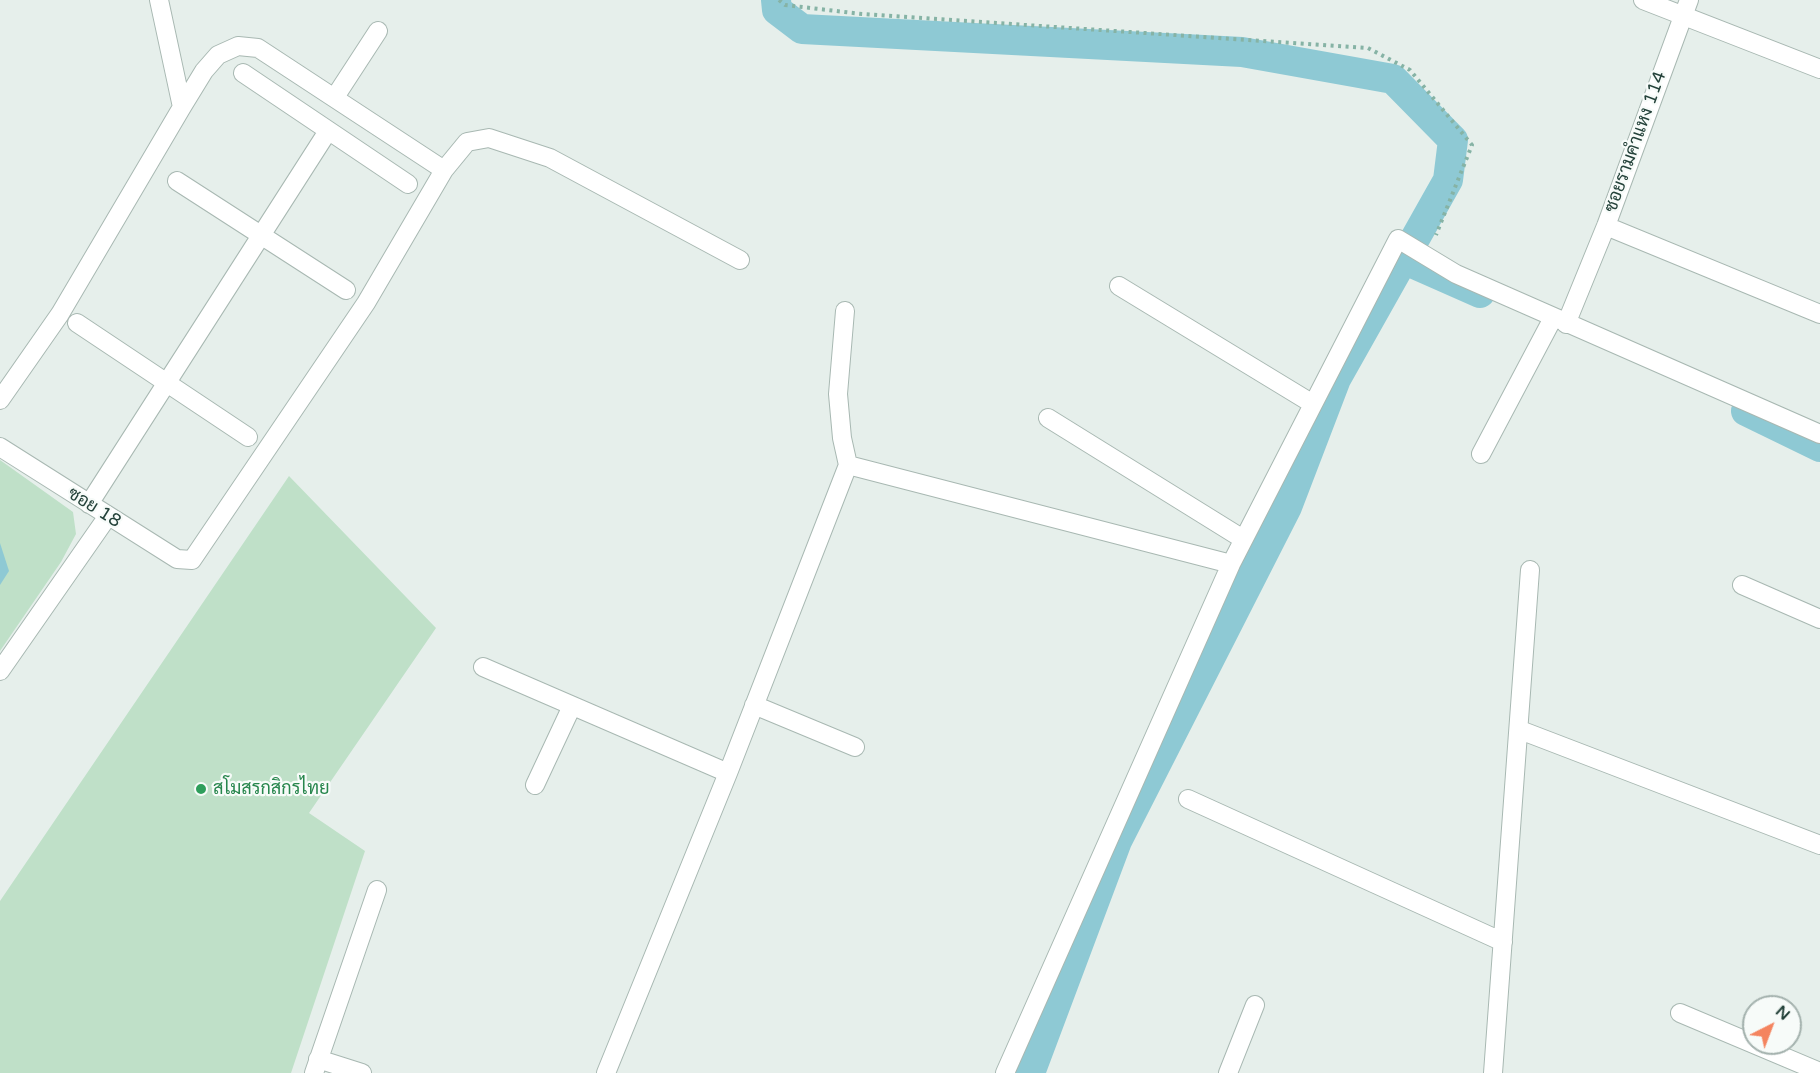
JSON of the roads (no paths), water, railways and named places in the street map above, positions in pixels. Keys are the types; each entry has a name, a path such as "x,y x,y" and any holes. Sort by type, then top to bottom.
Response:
{"street":[{"path":"159,0 182,107"},
{"path":"1644,0 1686,8 1820,69"},
{"name":"ซอยรามคำแหง 114","path":"1481,454 1582,283 1606,226 1686,8"},
{"path":"335,97 378,31"},
{"path":"0,400 60,314 204,72 218,55 238,46 258,48 444,170 467,142 489,138 550,158 740,260"},
{"path":"243,73 408,184"},
{"path":"89,504 328,131"},
{"name":"ซอย 18","path":"0,447 177,559 192,560 366,303 444,170"},
{"path":"177,182 346,290"},
{"path":"1606,226 1820,314"},
{"path":"1005,1073 1231,564 1398,239 1456,274 1820,434"},
{"path":"1119,286 1313,404"},
{"path":"606,1073 728,773 848,465 842,438 838,394 845,310"},
{"path":"77,323 248,436"},
{"path":"1048,417 1243,539"},
{"path":"848,465 1231,564"},
{"path":"0,671 108,516"},
{"path":"1493,1073 1530,570"},
{"path":"1742,585 1820,619"},
{"path":"483,667 728,773"},
{"path":"754,705 855,747"},
{"path":"534,785 572,706"},
{"path":"1520,730 1820,845"},
{"path":"1188,799 1503,942"},
{"path":"362,1073 316,1066 377,890"},
{"path":"1231,1072 1255,1005"},
{"path":"1680,1013 1820,1072"}],"water":[{"path":"0,543 9,571 0,585"}],"waterway":[{"path":"776,0 777,10 802,29 1242,52 1393,79 1453,140 1448,180 1336,379 1287,507 1117,841 1030,1073"},
{"path":"1403,259 1480,293"},
{"path":"1746,411 1820,447"}],"place":[{"name":"สโมสรกสิกรไทย","path":"201,789"}]}
